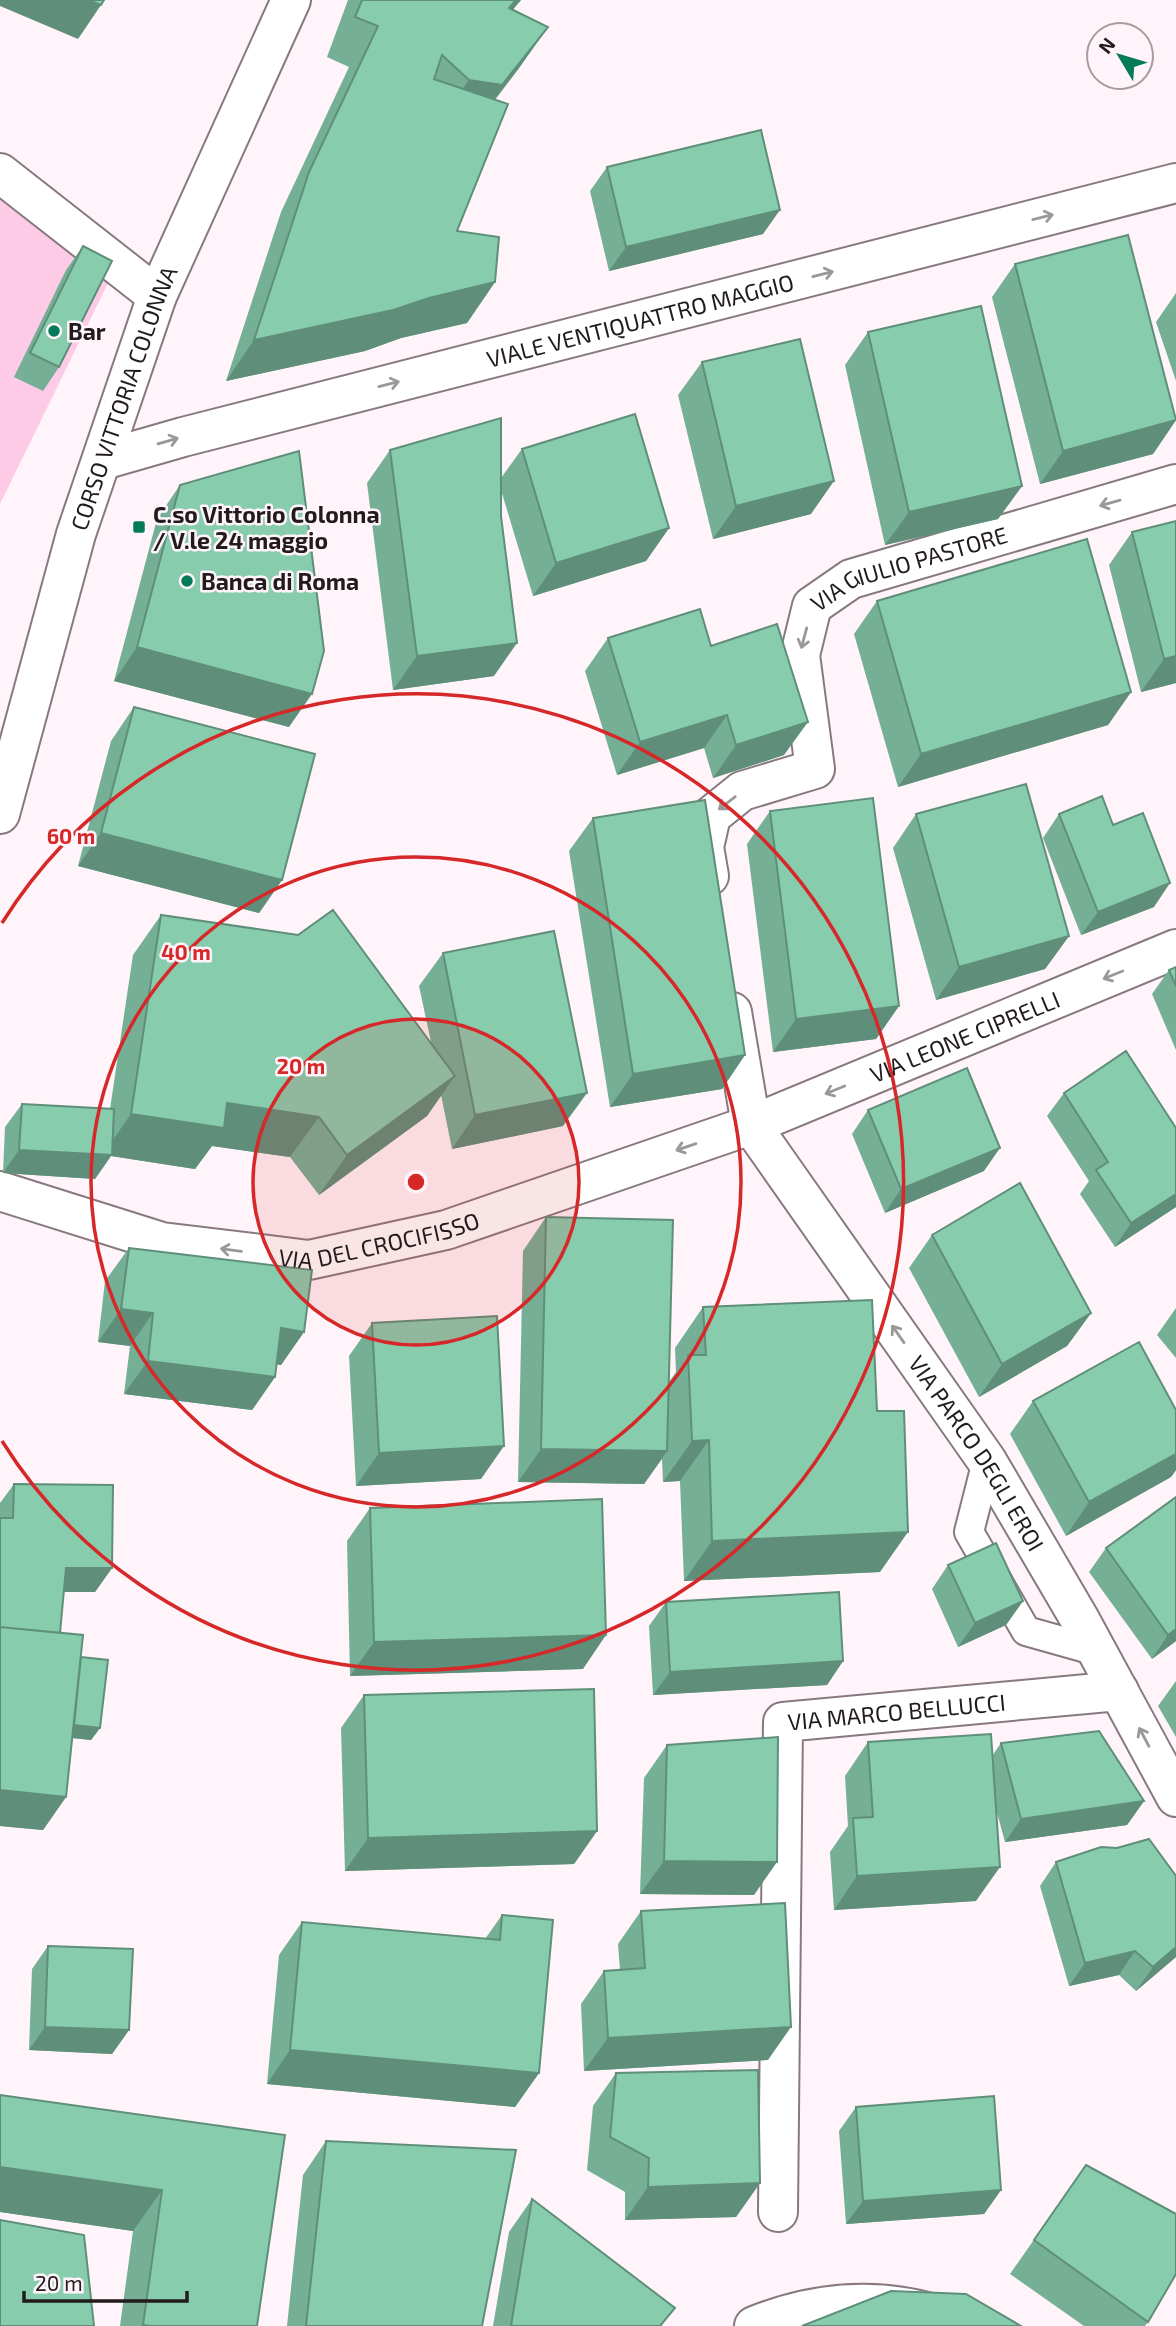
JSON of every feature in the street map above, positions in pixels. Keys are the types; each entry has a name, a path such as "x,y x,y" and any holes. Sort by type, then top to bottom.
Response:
{"street":[{"name":"CORSO VITTORIA COLONNA","path":"0,814 76,534 157,296 291,0"},
{"path":"0,173 157,296"},
{"name":"VIALE VENTIQUATTRO MAGGIO","path":"103,460 183,437 1176,183"},
{"name":"VIA GIULIO PASTORE","path":"715,914 704,848 711,816 742,792 815,769 800,655 812,606 850,579 1176,484"},
{"name":"VIA LEONE CIPRELLI","path":"751,1125 1176,949"},
{"path":"726,980 751,1125"},
{"name":"VIA DEL CROCIFISSO","path":"0,1191 162,1242 309,1260 446,1230 751,1125"},
{"name":"VIA PARCO DEGLI EROI","path":"751,1125 987,1461 1097,1651 1176,1797"},
{"name":"VIA MARCO BELLUCCI","path":"778,2212 783,1723 1118,1691"},
{"path":"754,2326 809,2307 863,2301 923,2310 968,2326"}],"lane":[{"path":"987,1461 969,1532 1026,1631 1097,1651"}],"shaded area":[{"path":"0,199 109,281 0,504"}],"building":[{"path":"88,0 104,0 101,5"},
{"path":"362,0 516,0 509,8 548,27 502,85 469,80 442,55 434,79 508,104 457,231 499,237 495,282 393,310 254,340 309,172 378,26 355,17"},
{"path":"761,130 780,210 626,247 607,167"},
{"path":"1128,235 1176,420 1063,451 1015,264"},
{"name":"Bar","path":"83,246 112,261 59,367 30,353"},
{"path":"981,306 1022,486 909,512 868,332"},
{"path":"800,339 834,481 736,506 702,362"},
{"path":"635,414 669,528 556,563 522,449"},
{"path":"501,418 501,516 517,643 417,656 390,450"},
{"path":"299,451 324,651 312,694 137,647 180,485"},
{"path":"1176,521 1176,656 1164,659 1132,532"},
{"path":"1087,539 1131,692 921,754 877,601"},
{"path":"700,609 711,646 777,624 808,722 736,745 727,715 640,742 608,638"},
{"path":"134,707 315,754 282,880 101,833"},
{"path":"1026,784 1069,936 959,967 916,814"},
{"path":"1102,796 1113,825 1143,813 1170,883 1098,912 1059,814"},
{"path":"873,798 899,1006 796,1019 770,811"},
{"path":"705,800 745,1055 633,1074 593,818"},
{"path":"333,910 455,1076 347,1155 319,1117 227,1103 224,1128 131,1114 161,915 298,935"},
{"path":"554,931 587,1093 475,1115 443,953"},
{"path":"1176,967 1176,986 1169,970"},
{"path":"1126,1051 1176,1128 1176,1194 1131,1223 1096,1170 1108,1162 1064,1093"},
{"path":"967,1068 1000,1148 901,1189 868,1110"},
{"path":"22,1104 114,1109 112,1155 19,1150"},
{"path":"1020,1183 1091,1313 1002,1364 932,1235"},
{"path":"546,1217 673,1220 667,1451 541,1449"},
{"path":"129,1248 312,1270 304,1332 281,1328 275,1377 148,1361 153,1313 121,1309"},
{"path":"872,1300 877,1411 904,1411 908,1532 712,1541 709,1440 692,1441 688,1355 706,1355 703,1307"},
{"path":"497,1316 504,1446 379,1453 372,1323"},
{"path":"1139,1342 1176,1410 1176,1454 1089,1502 1033,1401"},
{"path":"14,1484 113,1485 112,1568 66,1568 60,1633 0,1627 0,1518 13,1518"},
{"path":"1176,1497 1176,1629 1168,1635 1106,1548"},
{"path":"602,1499 606,1635 374,1642 370,1508"},
{"path":"996,1543 1023,1601 975,1623 948,1565"},
{"path":"839,1592 843,1661 670,1672 666,1602"},
{"path":"0,1627 83,1635 66,1797 0,1790"},
{"path":"81,1657 108,1660 100,1728 74,1725"},
{"path":"594,1689 597,1831 368,1838 364,1695"},
{"path":"1099,1731 1144,1801 1021,1819 1001,1743"},
{"path":"991,1734 1000,1867 857,1876 853,1818 873,1817 868,1742"},
{"path":"778,1737 777,1862 664,1861 667,1745"},
{"path":"1149,1839 1176,1876 1176,1947 1153,1967 1135,1951 1085,1963 1056,1862 1101,1847 1117,1848"},
{"path":"785,1903 791,2027 608,2038 604,1971 645,1968 641,1911"},
{"path":"502,1915 553,1920 539,2073 290,2050 302,1922 500,1940"},
{"path":"48,1946 133,1949 129,2030 45,2027"},
{"path":"758,2070 760,2183 648,2187 649,2158 610,2137 616,2073"},
{"path":"0,2095 285,2135 257,2326 143,2325 162,2190 0,2167"},
{"path":"994,2096 1001,2190 863,2201 856,2107"},
{"path":"326,2141 516,2150 482,2326 306,2326"},
{"path":"1086,2165 1176,2214 1176,2274 1148,2322 1034,2240"},
{"path":"532,2199 675,2308 660,2326 511,2326"},
{"path":"0,2220 84,2235 94,2326 0,2326"},
{"path":"891,2291 966,2294 1021,2326 802,2326"}],"place":[{"name":"Bar","path":"54,331"},
{"name":"C.so Vittorio Colonna / V.le 24 maggio","path":"139,527"},
{"name":"Banca di Roma","path":"187,581"}]}
